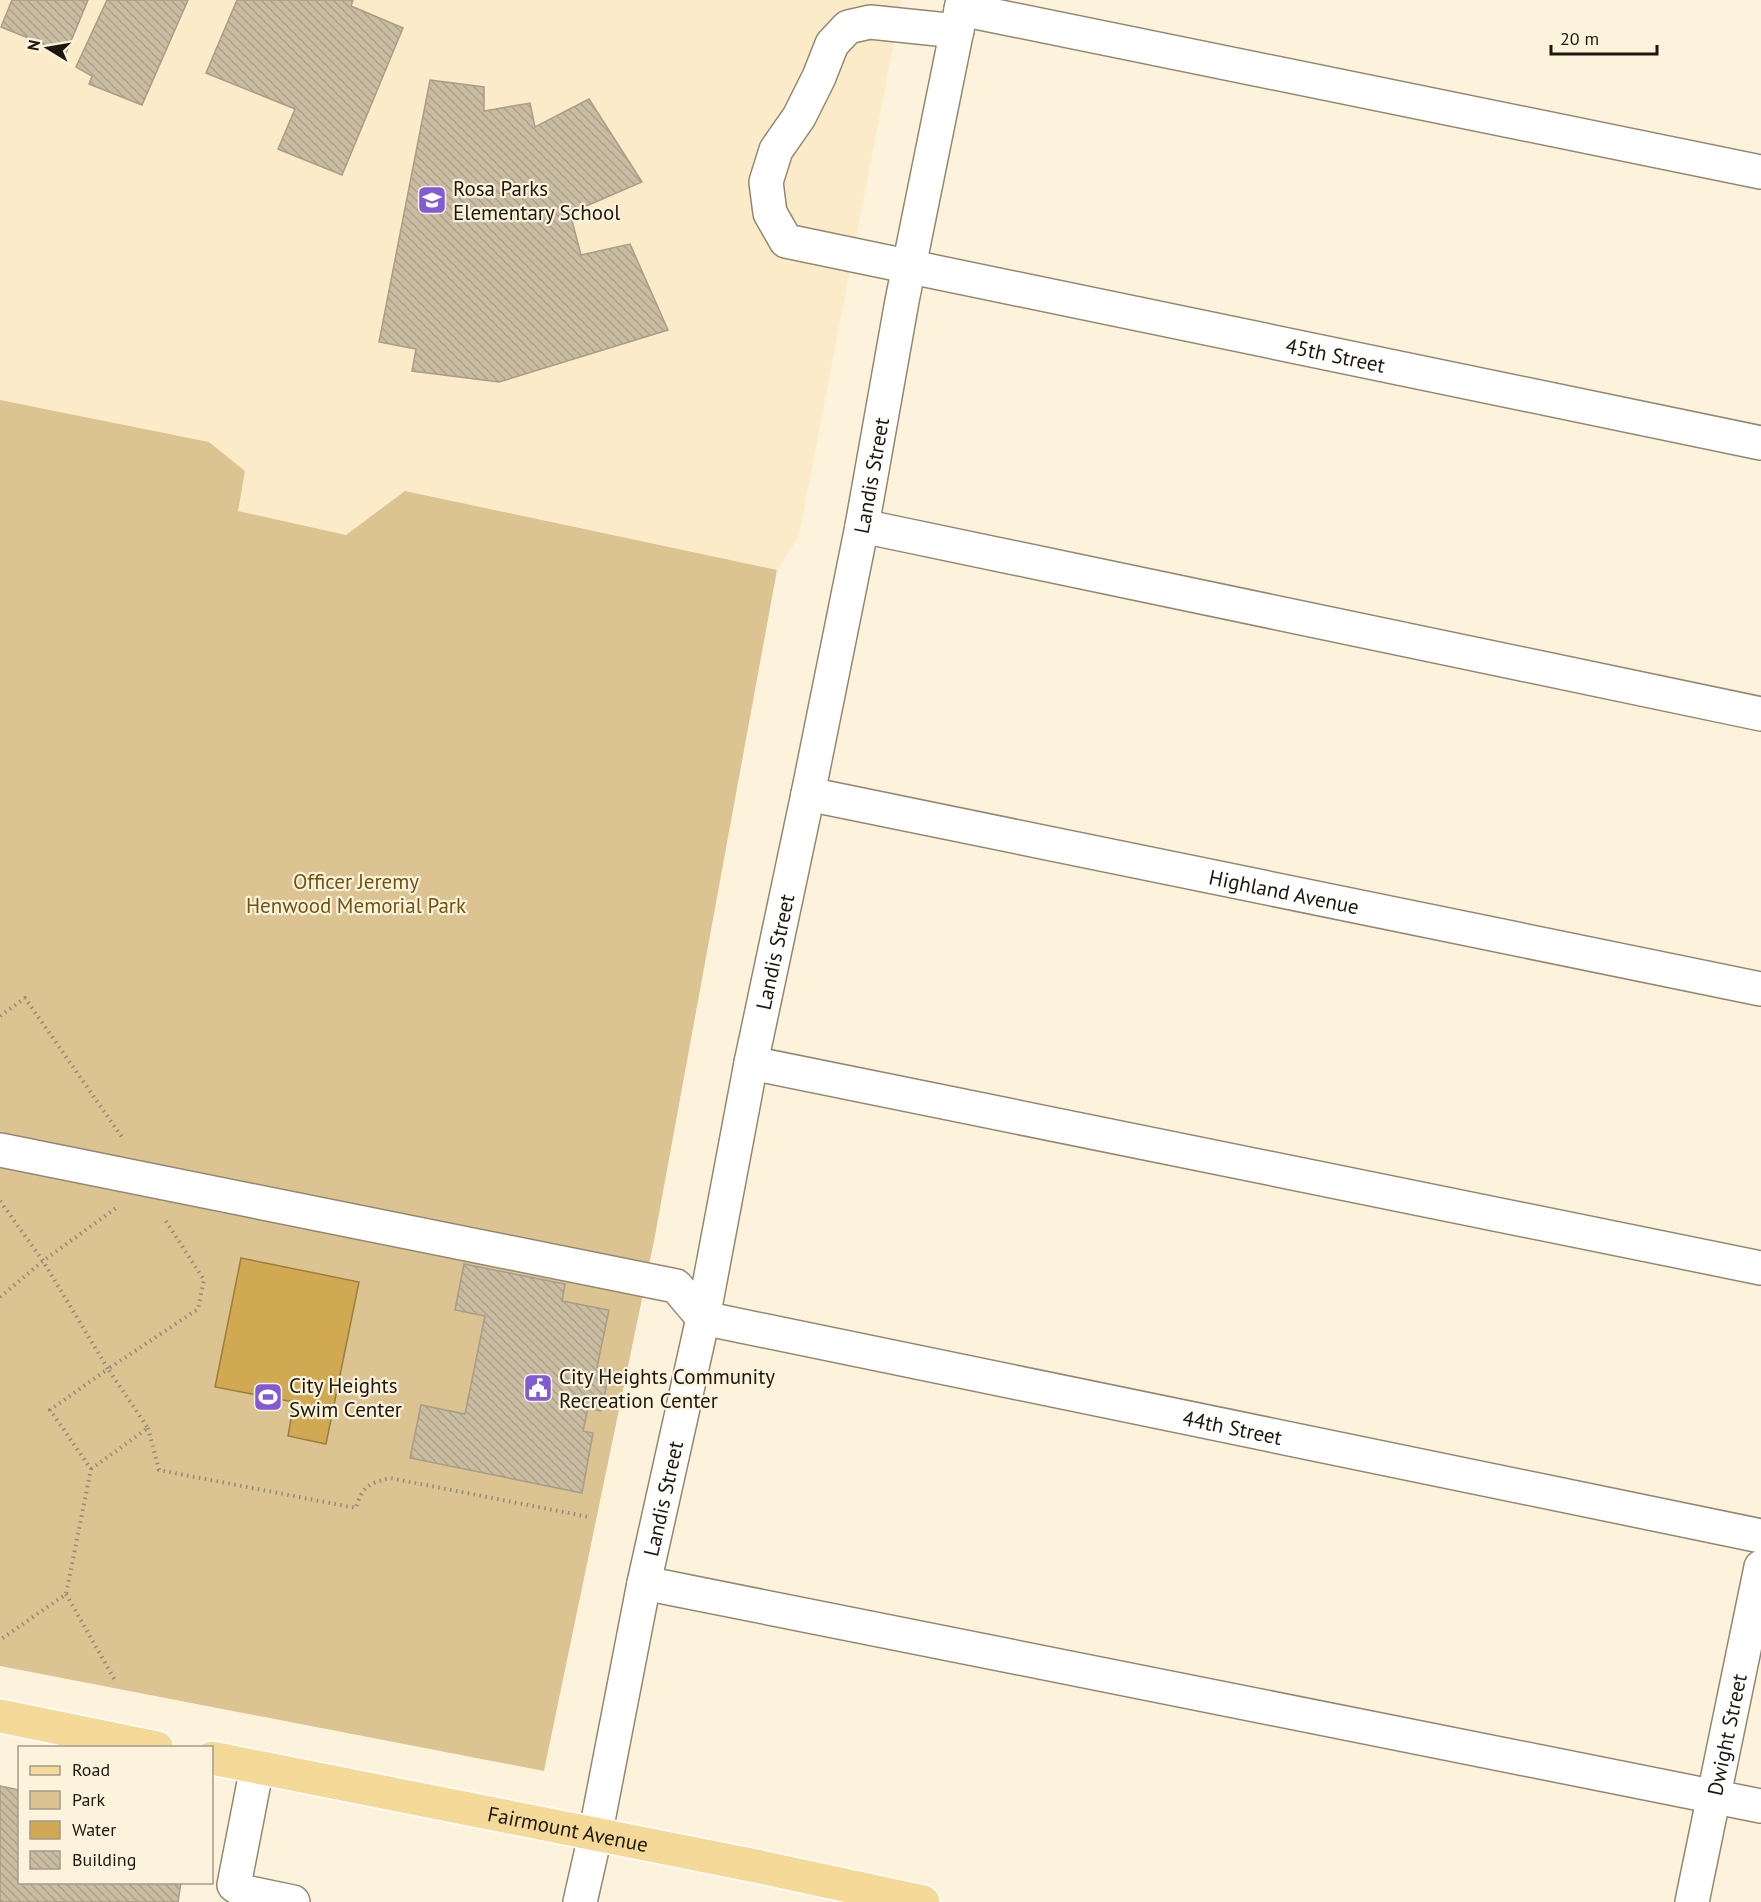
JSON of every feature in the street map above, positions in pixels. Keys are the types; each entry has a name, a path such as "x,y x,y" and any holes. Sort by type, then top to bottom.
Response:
{"main road":[{"path":"0,1716 147,1746"},
{"name":"Fairmount Avenue","path":"213,1758 595,1836 756,1866 922,1902"}],"street":[{"name":"45th Street","path":"1761,172 960,13 870,22 848,27 831,44 819,77 799,117 776,150 766,182 770,213 786,241 1761,443"},
{"name":"Landis Street","path":"580,1902 644,1583 703,1318 751,1063 808,794 960,13"},
{"path":"861,526 1761,714"},
{"name":"Highland Avenue","path":"808,794 1761,989"},
{"path":"751,1063 1761,1268"},
{"path":"0,1150 147,1184 676,1286 703,1318"},
{"name":"44th Street","path":"703,1318 1761,1536"},
{"name":"Dwight Street","path":"1692,1902 1761,1567"},
{"path":"644,1583 1761,1806"},
{"path":"257,1767 234,1885 245,1892 293,1902"}],"path":[{"path":"0,1016 25,998 147,1184 204,1280 198,1310 50,1410 91,1469"},
{"path":"0,1297 43,1261 147,1184"},
{"path":"0,1201 43,1261 108,1369 148,1428 159,1470 356,1508 361,1492 375,1481 390,1478 589,1517"},
{"path":"116,1682 66,1594 91,1469 148,1428"},
{"path":"0,1641 66,1594"}],"shaded area":[{"name":"Rosa Parks Elementary School","path":"0,0 902,0 799,536 777,570 405,491 346,535 238,511 209,442 0,400"}],"green space":[{"name":"Officer Jeremy Henwood Memorial Park","path":"0,400 209,442 245,471 238,511 346,535 405,491 777,570 654,1241 544,1771 0,1666"}],"water":[{"path":"241,1258 359,1282 326,1444 288,1436 294,1402 215,1387"}],"building":[{"path":"12,0 88,0 66,53 1,27"},
{"path":"107,0 188,0 142,105 89,84 92,76 76,67"},
{"path":"237,0 353,0 351,6 403,28 342,175 278,149 295,109 206,73"},
{"path":"430,80 484,87 484,111 530,103 535,127 589,99 642,182 570,213 581,255 630,244 668,330 499,382 412,371 416,349 379,342"},
{"name":"City Heights Community Recreation Center","path":"464,1264 565,1284 562,1301 609,1310 597,1367 610,1370 601,1411 588,1408 583,1431 593,1433 582,1493 410,1458 421,1405 465,1414 485,1316 455,1310"},
{"path":"0,1786 18,1790 18,1884 181,1884 178,1902 0,1902"}],"place":[{"name":"Rosa Parks Elementary School","path":"432,200"},
{"name":"City Heights Community Recreation Center","path":"538,1388"},
{"name":"City Heights Swim Center","path":"268,1397"}]}
